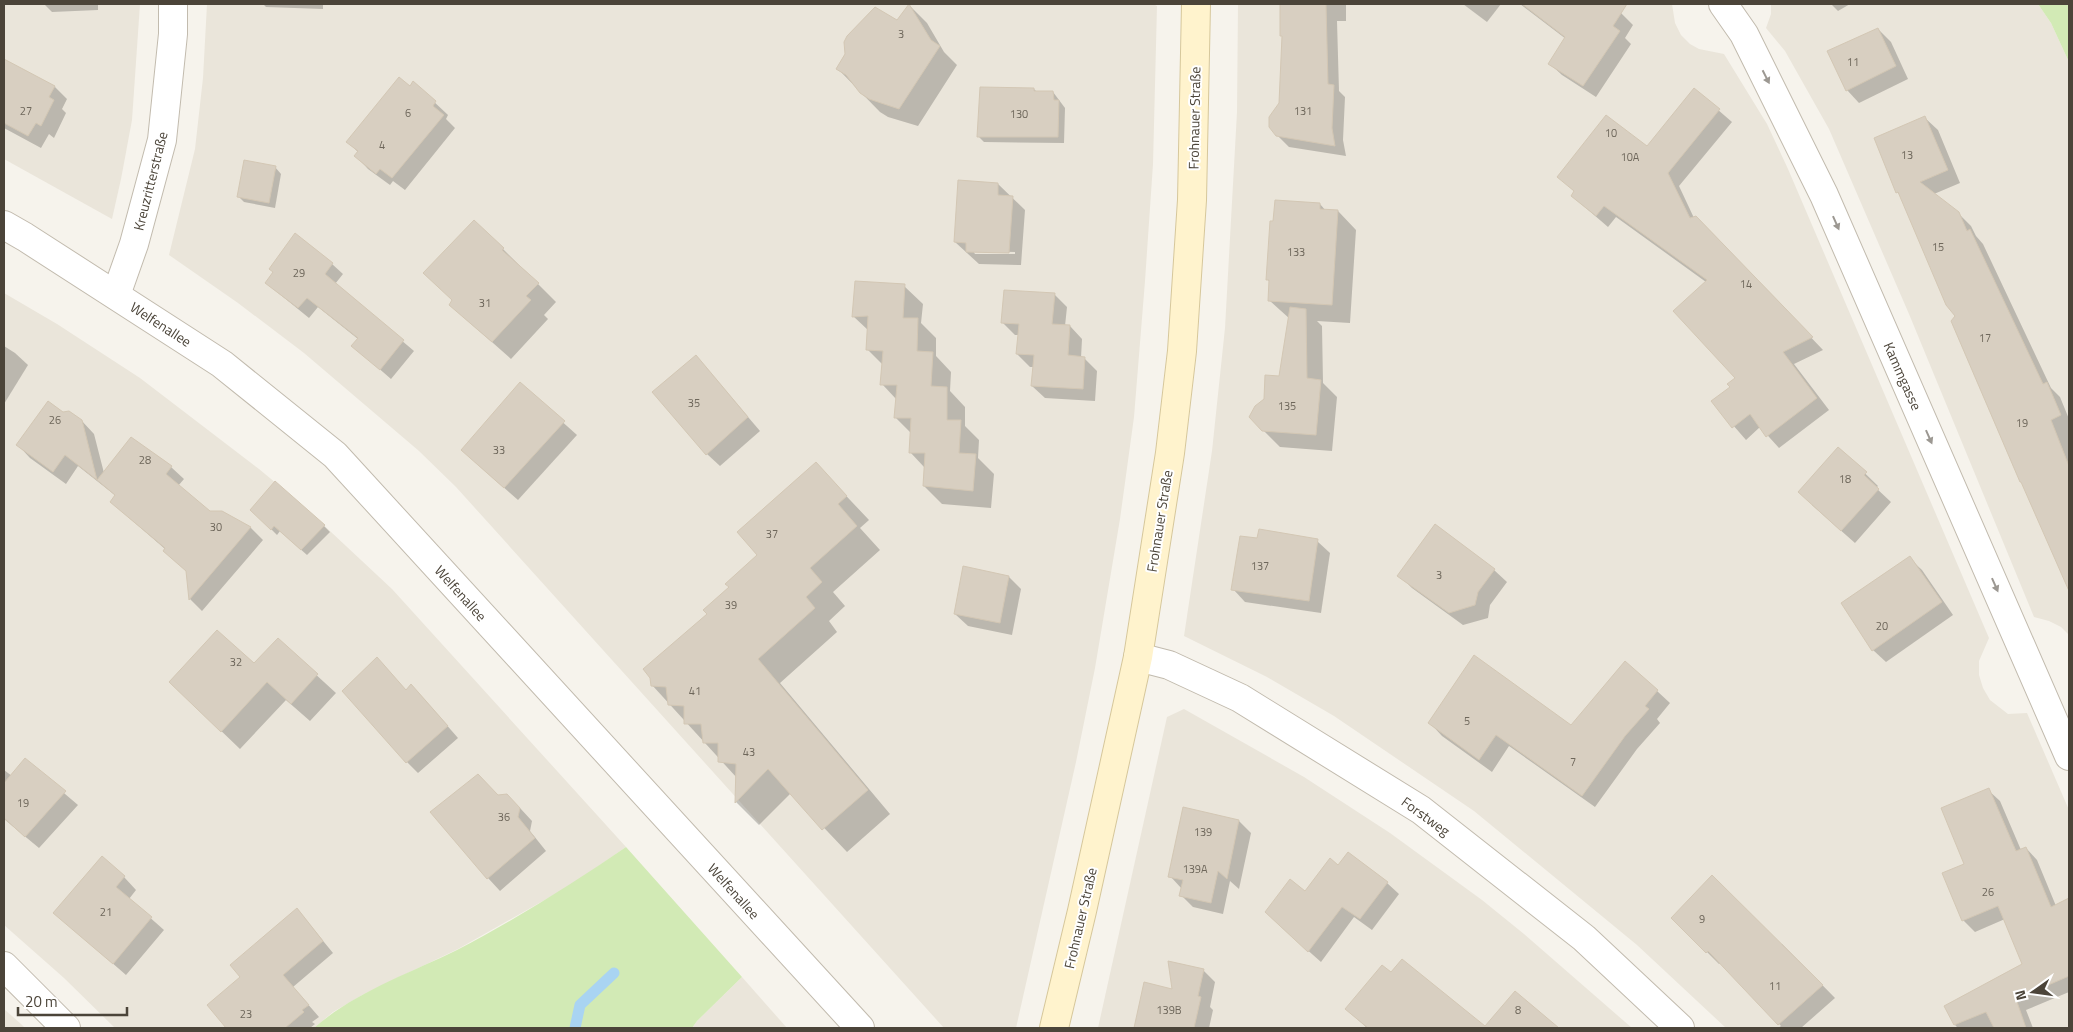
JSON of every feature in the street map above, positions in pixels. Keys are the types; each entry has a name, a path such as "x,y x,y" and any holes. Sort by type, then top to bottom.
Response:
{"street":[{"name":"Kreuzritterstraße","path":"116,295 134,244 162,140 173,34 173,4"},
{"name":"Frohnauer Straße","path":"1054,1028 1138,657 1170,453 1182,351 1192,200 1196,4"},
{"name":"Kammgasse","path":"1723,4 1744,34 1824,195 2069,756"},
{"name":"Welfenallee","path":"4,225 222,364 335,455 860,1028"},
{"name":"Forstweg","path":"1138,657 1169,665 1240,698 1422,810 1584,938 1680,1028"},
{"path":"4,966 66,1028"}],"shaded area":[{"path":"4,4 140,4 132,120 112,219 4,159"},
{"path":"207,4 1153,4 1157,6 1153,164 1145,281 1134,417 1120,519 1095,668 1076,762 1016,1028 944,1028 456,487 419,451 304,353 238,303 169,255 195,149 203,78"},
{"path":"1238,4 1672,4 1675,23 1681,35 1690,44 1699,49 1724,54 1767,124 1788,169 1989,638 1979,661 1979,675 1983,688 1990,700 2008,714 2027,713 2069,810 2069,1028 1726,1028 1637,945 1474,811 1334,716 1267,677 1184,636 1212,451 1225,328 1237,112"},
{"path":"1771,4 2038,4 2051,23 2069,62 2069,635 2061,627 2034,617 1909,314 1829,129 1785,51 1766,28 1771,14"},
{"path":"4,293 57,324 140,378 259,469 300,503 392,589 626,847 571,885 458,949 364,994 333,1012 314,1028 115,1028 64,978 4,925"},
{"path":"1184,709 1304,777 1390,833 1482,900 1632,1028 1098,1028 1167,717"},
{"path":"742,977 787,1028 692,1028 697,1021"},
{"path":"4,1009 21,1024 25,1028 4,1028"}],"green space":[{"path":"2038,4 2069,4 2069,62 2051,23"},
{"path":"626,847 742,977 692,1028 314,1028 330,1015 364,994 457,950 522,914"}],"building":[{"path":"909,4 931,40 940,46 899,109 869,99 860,93 846,75 836,69 845,54 844,42 847,36 875,7 897,20"},
{"path":"1280,4 1326,4 1328,84 1334,85 1332,128 1335,146 1276,136 1269,127 1269,117 1279,103 1282,36 1280,36"},
{"path":"1522,4 1627,4 1613,26 1620,31 1583,86 1548,64 1565,37"},
{"path":"1878,28 1896,66 1846,91 1827,51"},
{"path":"4,59 55,86 49,97 54,100 41,126 36,123 28,136 4,123"},
{"path":"399,77 410,86 413,81 436,101 433,106 444,115 392,178 380,169 376,174 354,156 358,151 346,142"},
{"path":"980,87 1034,88 1034,91 1053,91 1054,100 1059,100 1058,137 977,137"},
{"path":"1694,88 1720,109 1668,173 1690,218 1696,216 1813,337 1783,352 1817,398 1766,437 1750,414 1732,428 1711,401 1730,387 1727,384 1735,378 1673,311 1707,280 1604,206 1596,216 1571,196 1574,191 1557,177 1606,115 1647,146"},
{"path":"1925,116 1948,170 1920,182 1959,212 1967,231 1970,229 2043,384 2047,382 2061,415 2051,420 2069,466 2069,591 1951,321 1955,316 1946,305 1898,192 1896,193 1874,138"},
{"path":"244,160 276,166 269,203 237,197"},
{"path":"958,180 998,183 998,195 1013,196 1009,253 966,252 966,243 954,242"},
{"path":"1275,200 1320,203 1320,209 1338,210 1332,305 1268,301 1269,280 1266,280 1270,221 1273,221"},
{"path":"474,220 504,248 502,250 539,283 526,296 531,300 492,342 449,305 452,300 423,273"},
{"path":"295,233 333,263 325,274 404,340 380,370 351,346 358,338 307,298 298,308 265,283 273,272 269,269"},
{"path":"855,281 905,284 903,318 918,318 917,351 933,352 931,386 947,387 947,420 961,420 959,453 976,454 973,491 923,486 925,453 909,453 911,418 894,418 897,385 880,385 883,351 866,350 868,316 852,317"},
{"path":"1004,290 1055,293 1052,324 1070,325 1068,355 1085,357 1083,389 1031,386 1034,355 1016,354 1019,324 1001,323"},
{"path":"1290,307 1306,309 1307,378 1321,380 1316,435 1262,431 1249,417 1255,406 1264,399 1265,375 1279,376"},
{"path":"696,355 748,417 706,455 652,392"},
{"path":"520,382 565,421 504,488 461,450"},
{"path":"48,401 63,412 69,411 82,420 97,480 65,455 53,472 16,445"},
{"path":"131,437 172,466 166,474 210,511 222,511 251,527 189,600 186,571 163,551 165,548 110,502 115,495 97,480"},
{"path":"1838,447 1867,472 1864,475 1879,489 1841,531 1798,492"},
{"path":"816,462 847,496 838,504 857,526 810,568 822,582 806,597 815,608 758,659 868,790 822,830 768,769 735,803 736,764 718,762 718,743 703,743 701,724 684,724 684,706 668,705 666,687 651,686 650,678 643,669 707,614 703,610 729,587 725,584 757,555 737,532"},
{"path":"275,481 325,525 301,550 274,526 271,530 250,510"},
{"path":"1435,524 1495,569 1478,592 1475,605 1449,613 1397,576"},
{"path":"1259,529 1318,539 1309,601 1231,590 1240,536 1257,538"},
{"path":"1910,556 1942,602 1872,651 1841,603"},
{"path":"963,566 1009,576 1000,623 954,614"},
{"path":"217,630 254,663 278,638 318,674 291,704 267,682 221,732 169,682"},
{"path":"1474,655 1571,725 1625,661 1658,690 1645,706 1649,709 1625,736 1582,796 1496,735 1479,760 1428,723"},
{"path":"377,657 406,690 411,684 448,726 406,763 342,691"},
{"path":"25,758 66,791 25,837 4,818 4,783"},
{"path":"478,774 498,795 507,794 520,808 518,817 535,838 487,879 430,812"},
{"path":"1989,788 2016,851 2026,847 2051,907 2069,898 2069,976 2016,999 2026,1028 1994,1028 1986,1012 1954,1025 1944,1006 2022,964 1998,906 1962,921 1942,873 1964,864 1941,808"},
{"path":"1183,807 1239,820 1227,879 1218,871 1211,903 1179,896 1183,880 1168,877"},
{"path":"1348,852 1388,882 1360,919 1342,907 1308,952 1265,912 1290,879 1305,891 1330,858 1338,865"},
{"path":"102,856 125,876 116,887 152,917 113,964 53,913"},
{"path":"1712,875 1823,985 1778,1025 1708,951 1706,953 1671,918"},
{"path":"297,908 323,941 283,975 309,1005 302,1010 304,1012 285,1028 226,1028 207,1005 240,977 230,965"},
{"path":"1402,959 1485,1026 1515,991 1559,1028 1368,1028 1345,1009 1382,965 1391,972"},
{"path":"1168,961 1204,969 1198,996 1201,997 1194,1028 1134,1028 1144,982 1172,989"}],"waterway":[{"path":"575,1028 580,1005 614,973"}]}
